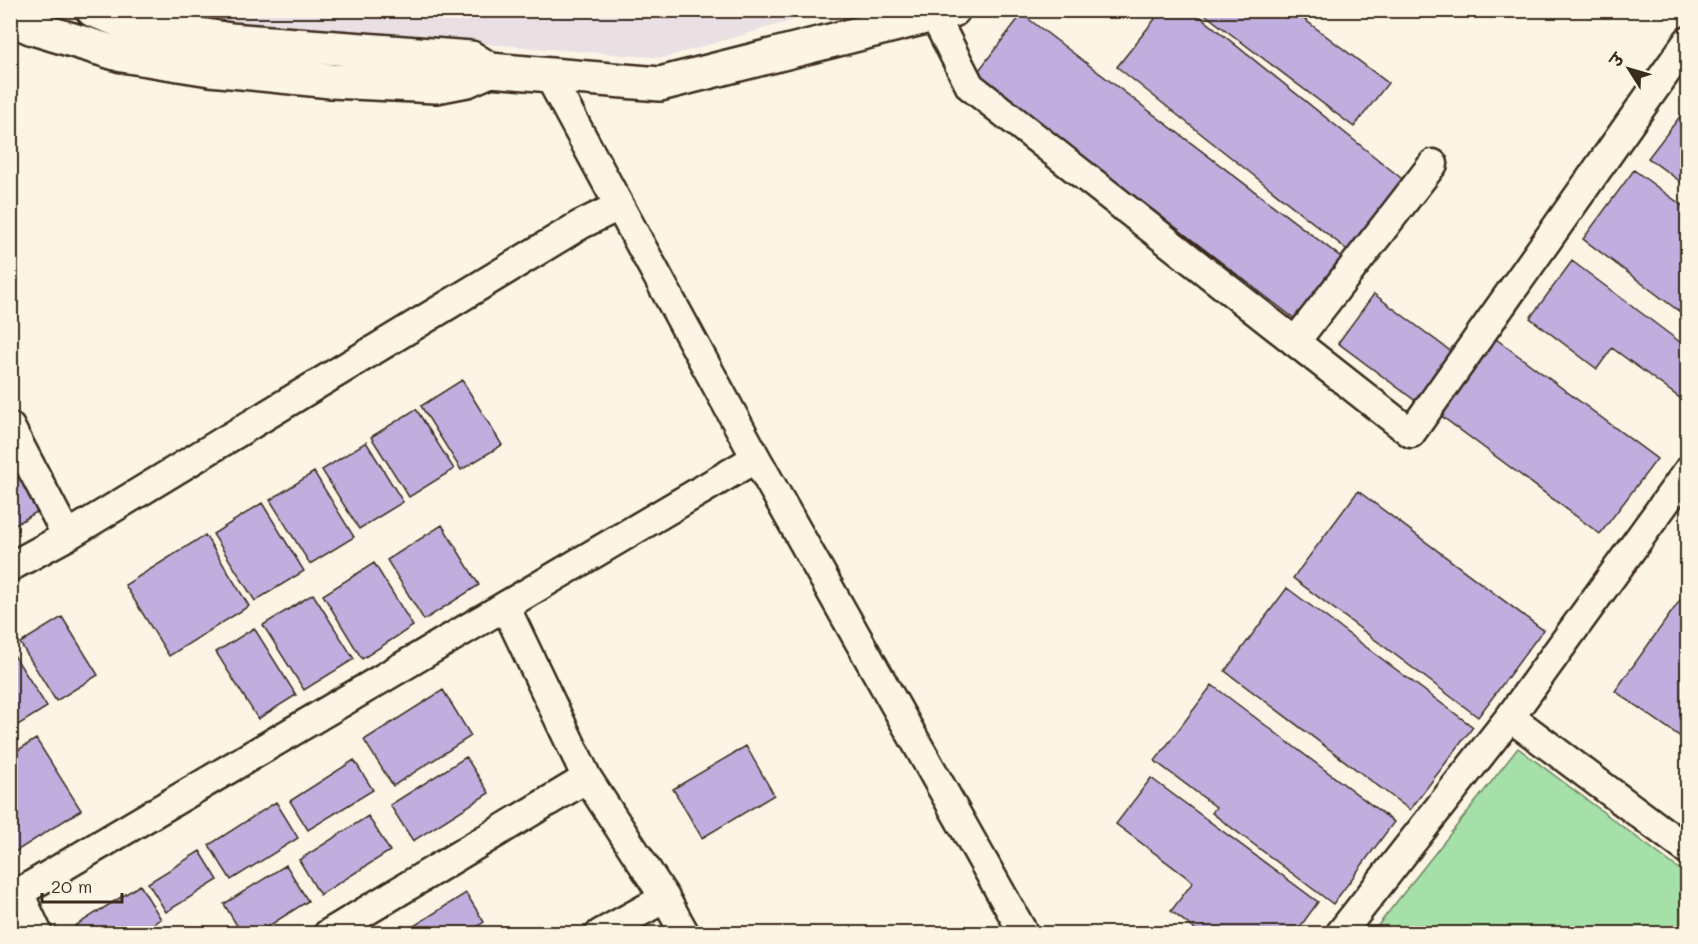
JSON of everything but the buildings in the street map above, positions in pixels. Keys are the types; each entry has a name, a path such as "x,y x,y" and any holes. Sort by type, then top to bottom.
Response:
{"street":[{"path":"93,10 128,23 230,40 471,58 490,70"},
{"path":"12,19 33,28 122,55 221,70 331,81 436,86 467,80 490,70 660,84 944,13 969,86 1411,433 1688,41"},
{"path":"548,74 756,458 1024,933"},
{"path":"1295,342 1432,164"},
{"path":"10,567 67,536 580,225 619,206"},
{"path":"10,427 67,536"},
{"path":"38,933 15,895 756,458"},
{"path":"1340,933 1510,717 1688,471"},
{"path":"505,606 587,778 685,933"},
{"path":"1510,717 1688,850"},
{"path":"328,933 587,778"},
{"path":"600,933 665,898"}],"shaded area":[{"path":"139,11 825,11 663,58 322,31"}],"green space":[{"path":"1518,748 1687,875 1687,933 1372,933"}]}
